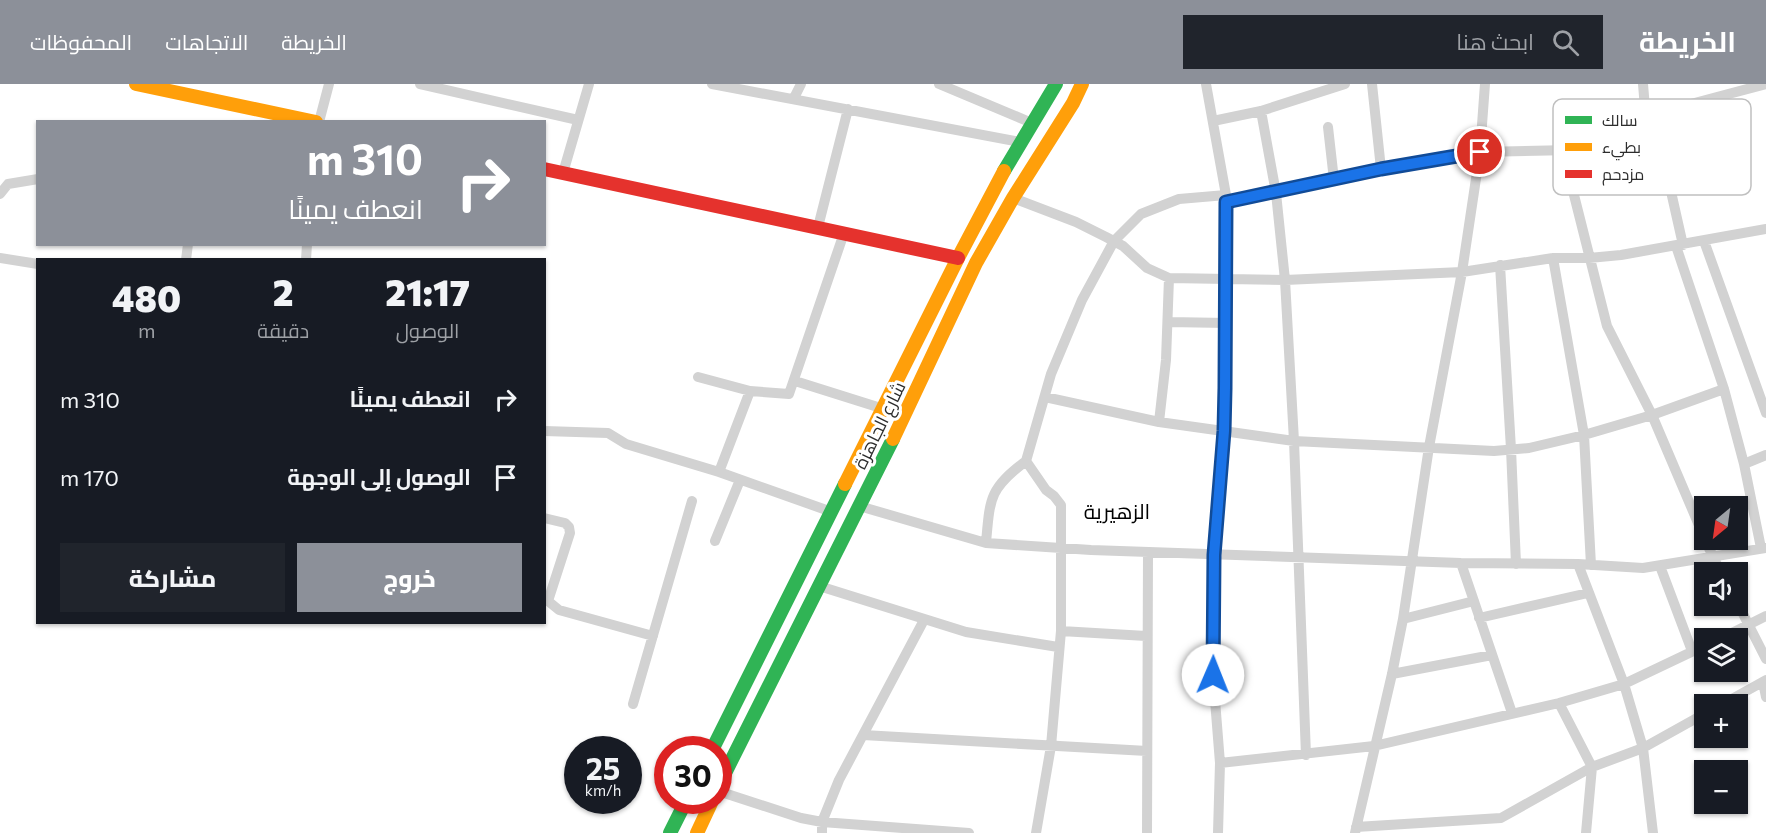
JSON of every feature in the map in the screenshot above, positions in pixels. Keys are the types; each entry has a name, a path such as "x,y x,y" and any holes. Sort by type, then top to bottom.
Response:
{"street":[{"path":"136,84 307,120"},
{"path":"318,120 329,84"},
{"path":"420,84 578,120"},
{"path":"563,173 589,84"},
{"path":"712,84 1020,142"},
{"path":"794,98 801,84"},
{"path":"939,84 1032,123"},
{"name":"شارع الجاهزة","path":"719,736 958,258 1020,142 1056,84"},
{"name":"شارع الجاهزة","path":"732,761 904,417 976,263 1013,198 1073,103 1082,84"},
{"path":"1206,84 1226,199 1227,323 1224,431 1214,555 1213,675 1220,763 1218,833"},
{"path":"1213,121 1261,111 1345,84"},
{"path":"1372,84 1381,169"},
{"path":"1485,84 1480,152 1462,272 1430,447 1403,619 1356,830 1501,818 1592,767 1644,748 1694,720"},
{"path":"1643,84 1647,99"},
{"path":"1710,99 1766,84"},
{"path":"818,227 848,109"},
{"path":"1261,111 1276,193 1285,280 1294,441 1306,755"},
{"path":"1328,128 1334,180"},
{"path":"986,543 990,506 995,492 1004,477 1026,461 1051,374 1082,300 1113,241 1141,214 1179,199 1226,199 1276,193 1381,169 1480,152 1553,150"},
{"path":"546,169 958,258"},
{"path":"0,194 8,184 36,179"},
{"path":"1574,195 1607,326 1652,415 1694,513"},
{"path":"859,506 986,543 1061,548 1413,560 1461,564 1578,564 1643,568 1763,548 1724,389 1679,245 1670,195"},
{"path":"1013,198 1076,222 1123,246 1147,268 1169,278 1285,280 1462,272 1553,258 1589,258 1704,241 1766,229"},
{"path":"698,377 750,391 789,394 844,233"},
{"path":"1704,241 1766,413"},
{"path":"0,258 36,264"},
{"path":"1553,258 1584,435 1592,565"},
{"path":"1500,266 1516,564"},
{"path":"1159,422 1168,322 1169,278"},
{"path":"1168,322 1227,323"},
{"path":"795,381 904,417"},
{"path":"1045,397 1159,422 1294,441 1494,451 1529,448 1584,435 1652,415 1724,389"},
{"path":"719,472 750,391"},
{"path":"546,431 608,433 626,444 719,472 832,512"},
{"path":"1744,464 1766,455"},
{"path":"1026,461 1046,490 1061,505 1061,631 1051,746 1036,833"},
{"path":"715,541 740,480"},
{"path":"633,704 692,501"},
{"path":"546,518 565,523 570,533 548,601 559,610 653,636"},
{"path":"1710,550 1715,562"},
{"path":"1147,833 1148,552"},
{"path":"1461,564 1512,713"},
{"path":"1578,564 1624,684 1644,748 1653,833"},
{"path":"1220,763 1374,746 1559,703 1624,684 1692,651 1660,566"},
{"path":"819,586 966,632 1058,647"},
{"path":"1479,618 1588,593"},
{"path":"1403,619 1474,601"},
{"path":"1744,616 1766,659"},
{"path":"1743,628 1766,616"},
{"path":"822,827 839,780 924,620"},
{"path":"1061,631 1146,636"},
{"path":"1392,674 1492,655"},
{"path":"1741,694 1765,681 1766,697"},
{"path":"1559,703 1592,767 1586,833"},
{"path":"863,735 1148,751"},
{"path":"732,794 822,827 969,833"},
{"path":"670,833 680,814"},
{"path":"697,833 706,814"}],"traffic: fast":[{"path":"1004,171 1056,84"},
{"path":"732,759 893,439"},
{"path":"719,736 845,484"},
{"path":"670,833 680,814"}],"traffic: slow":[{"path":"136,84 307,120"},
{"path":"893,439 976,263 1013,198 1073,103 1082,84"},
{"path":"845,484 1004,171"},
{"path":"697,833 706,814"}],"traffic: jam":[{"path":"546,169 958,258"}],"district":[{"name":"الزهيرية","path":"1117,510"}],"route":[{"path":"1213,675 1214,555 1224,431 1227,323 1226,202 1296,189 1381,169 1480,152"}]}
